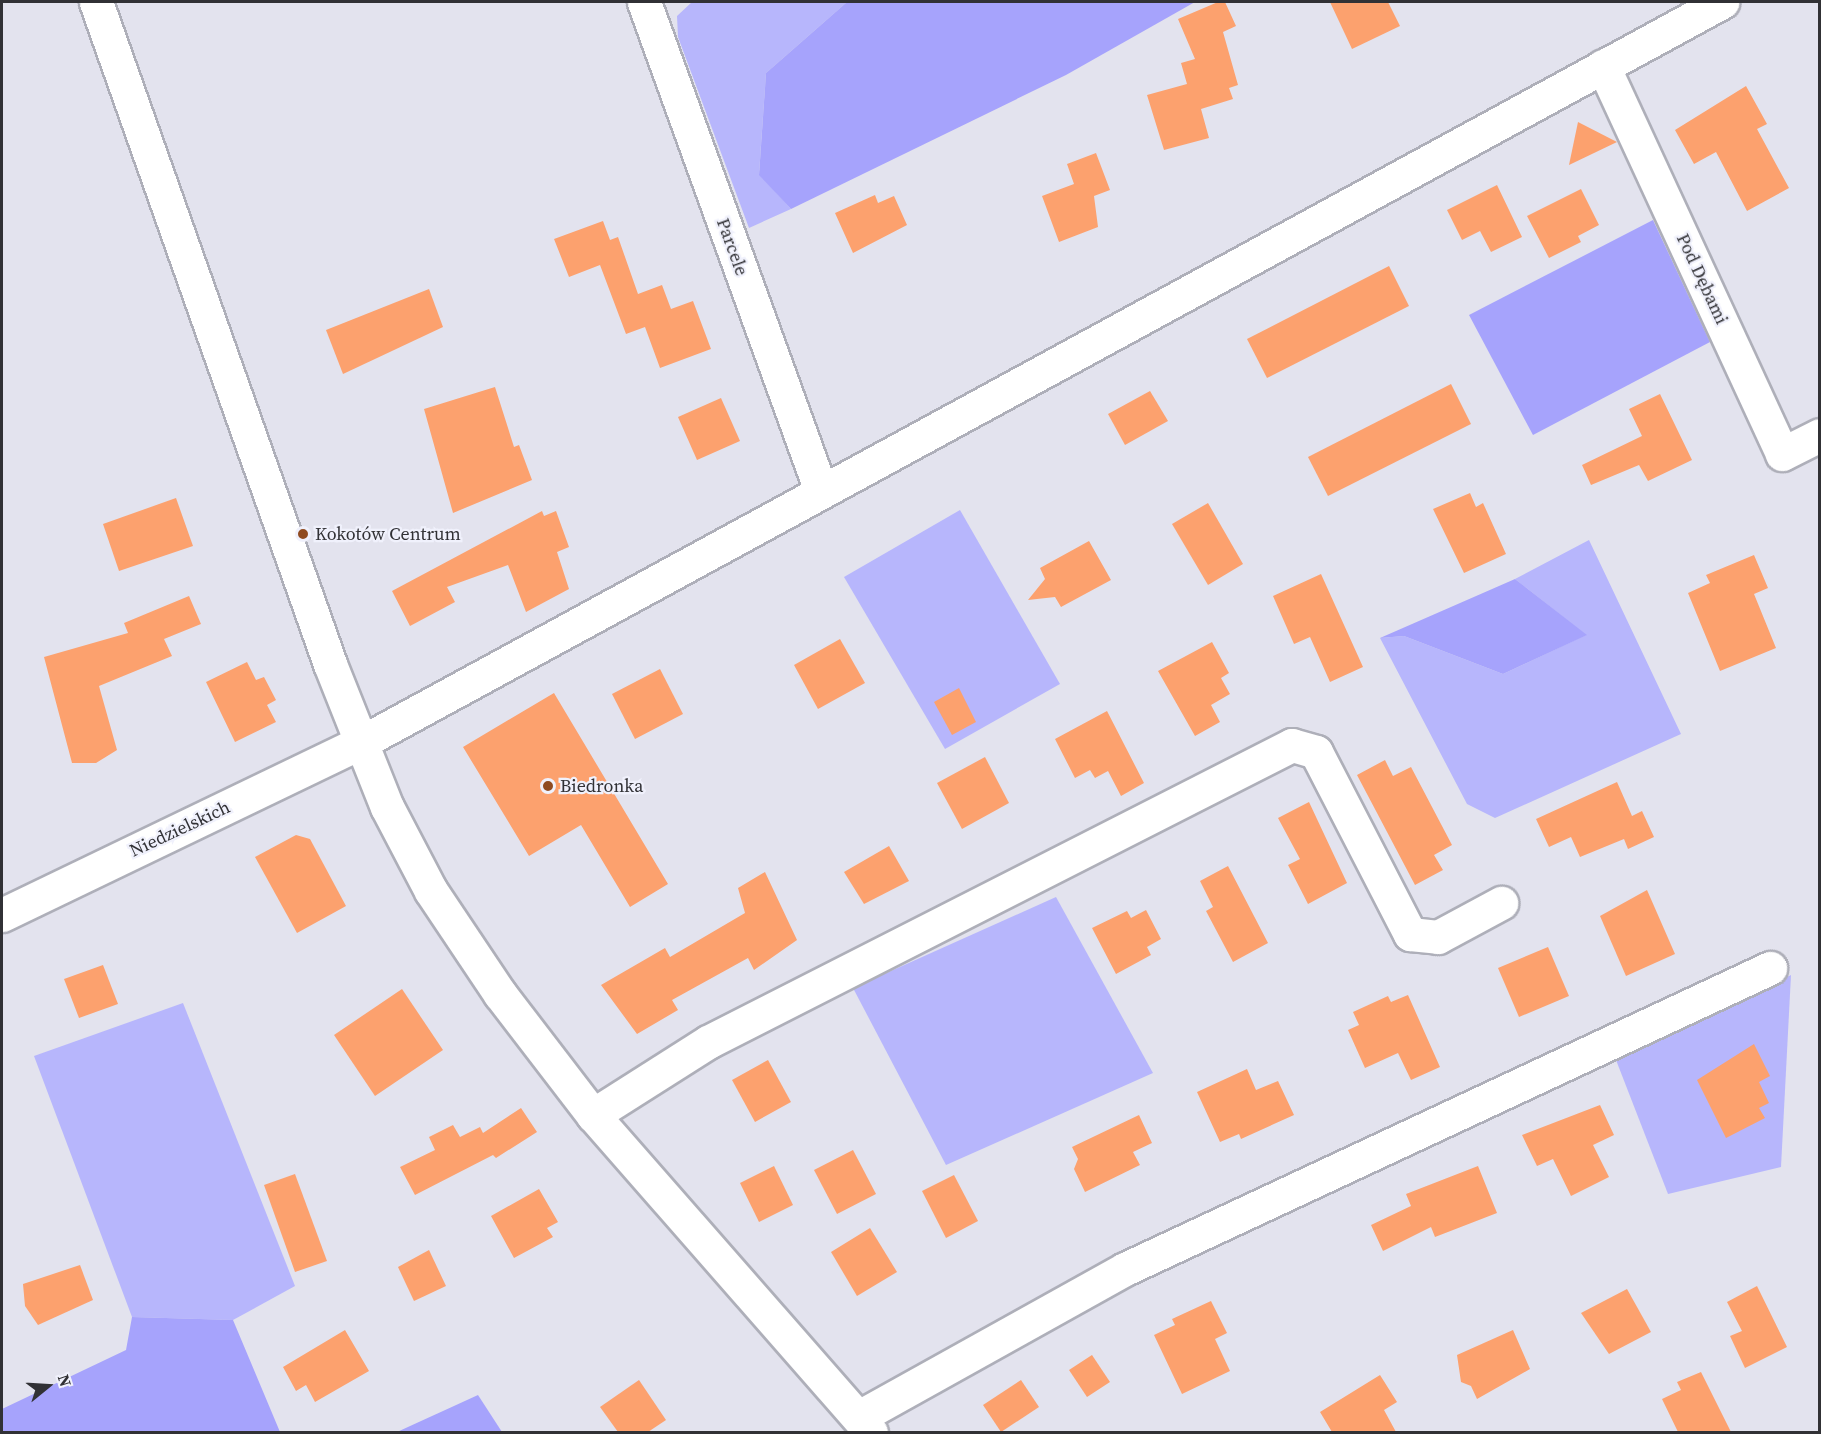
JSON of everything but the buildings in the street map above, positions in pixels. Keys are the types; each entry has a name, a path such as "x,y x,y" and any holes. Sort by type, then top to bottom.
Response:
{"street":[{"path":"96,2 360,743 443,912 593,1115 865,1425 1125,1269 1770,968"},
{"name":"Niedzielskich","path":"2,915 360,743 1722,2"},
{"name":"Parcele","path":"649,3 821,491"},
{"name":"Pod Dębami","path":"1603,66 1782,454 1820,435"},
{"path":"593,1115 708,1042 1292,745 1316,752 1410,934 1438,937 1501,903"}],"shaded area":[{"path":"692,2 847,2 766,73 759,174 791,209 749,228 678,37 677,16"},
{"path":"847,2 1195,2 1066,75 791,209 759,175 766,73"},
{"path":"1653,220 1710,342 1533,435 1469,315"},
{"path":"960,510 1060,684 945,749 844,577"},
{"path":"1589,540 1681,734 1495,818 1467,804 1380,638 1404,636 1503,674 1586,635 1515,579"},
{"path":"1515,579 1587,635 1503,674 1404,636 1380,638"},
{"path":"1056,897 1153,1073 946,1165 853,988"},
{"path":"1791,975 1781,1167 1668,1194 1616,1060"},
{"path":"183,1003 295,1286 233,1320 132,1317 34,1056"},
{"path":"132,1317 233,1320 280,1432 2,1432 2,1409 126,1350"},
{"path":"478,1395 502,1432 397,1432"}],"place":[{"name":"Kokotów Centrum","path":"303,534"},
{"name":"Biedronka","path":"548,786"}]}
